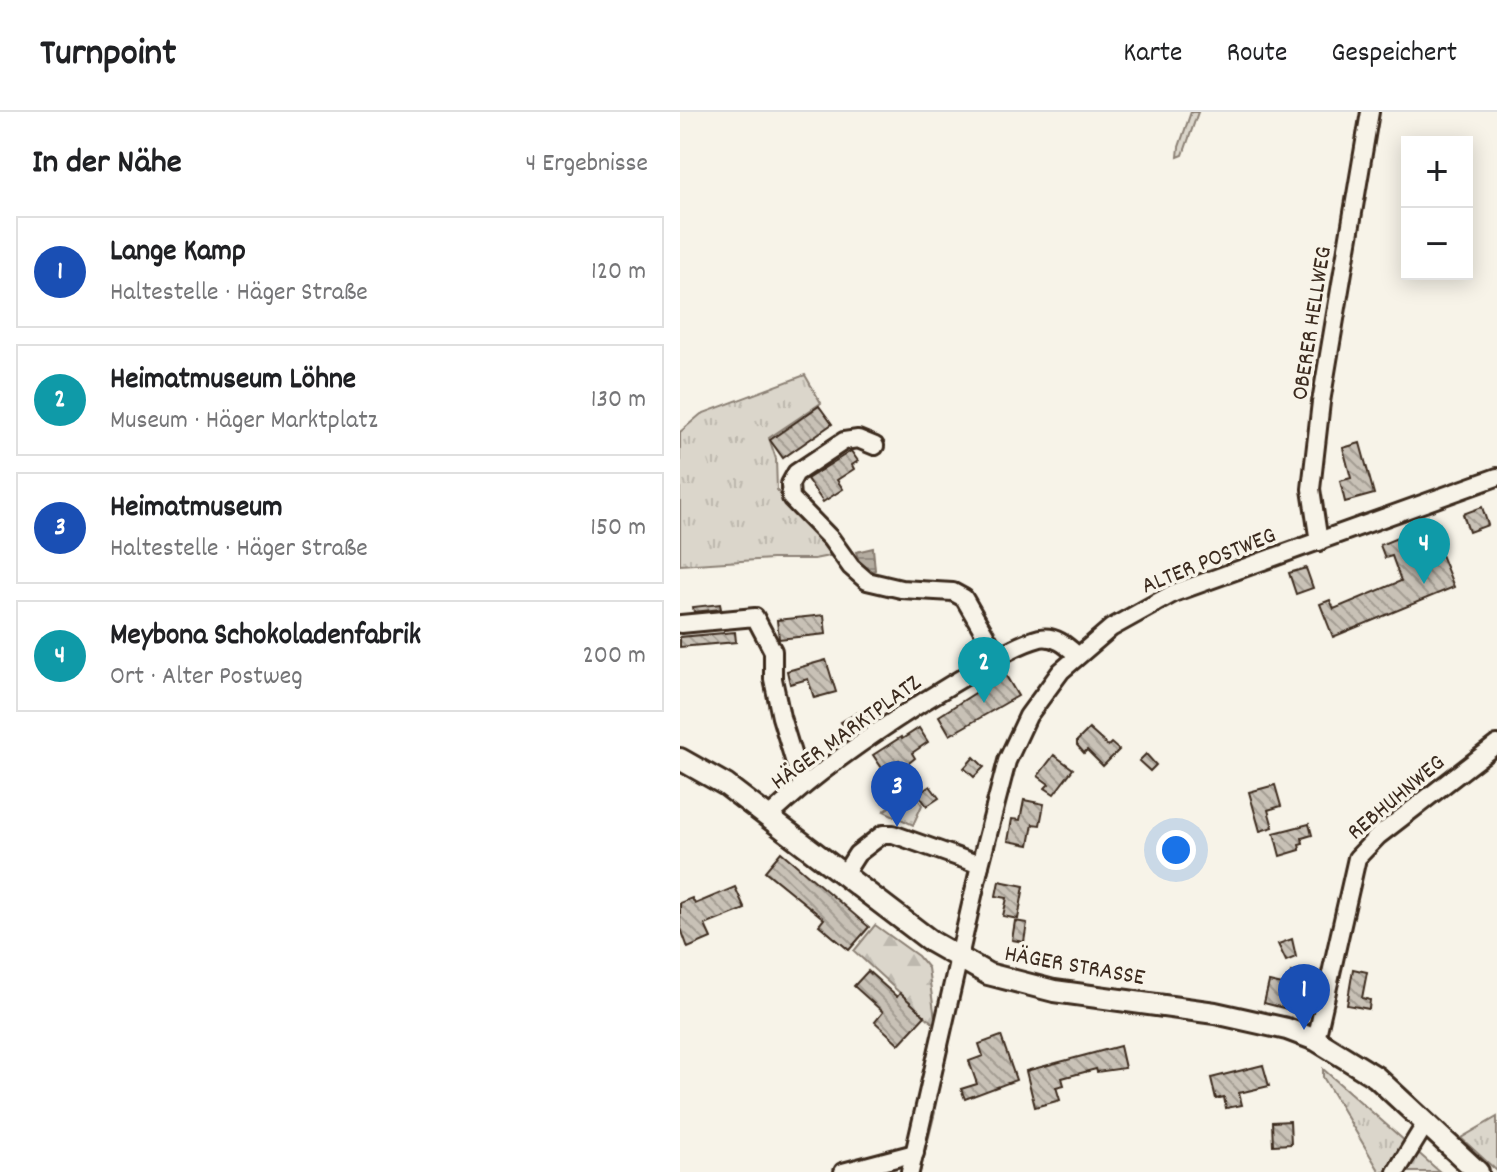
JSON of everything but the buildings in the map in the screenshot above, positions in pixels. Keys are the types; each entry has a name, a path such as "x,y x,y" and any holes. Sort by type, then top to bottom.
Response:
{"main road":[{"name":"HÄGER STRASSE","path":"680,759 726,785 843,876 959,959 988,974 1026,985 1215,1013 1287,1029 1316,1040 1376,1077 1478,1172"}],"street":[{"name":"OBERER HELLWEG","path":"1319,542 1311,489 1321,402 1370,112"},
{"path":"875,446 858,439 844,441 796,473 790,484 791,498 867,581 901,589 953,592 964,598 998,657"},
{"name":"ALTER POSTWEG","path":"910,1172 980,865 1012,751 1028,716 1044,693 1077,655 1111,628 1174,593 1497,477"},
{"path":"681,624 755,617 773,651 773,679 802,786"},
{"name":"HÄGER MARKTPLATZ","path":"769,817 802,786 941,690 998,657 1042,638 1056,639 1077,655"},
{"name":"REBHUHNWEG","path":"1316,1040 1357,858 1378,836 1497,744"},
{"path":"843,876 857,854 883,834 893,834 980,865"},
{"path":"1402,1169 1426,1123"},
{"path":"843,1172 915,1153"}],"green space":[{"path":"1191,112 1198,112 1183,155 1178,157 1179,147"},
{"path":"805,375 821,403 769,438 776,459 777,490 834,555 814,559 680,565 680,432 701,414"},
{"path":"912,789 922,805 913,825 884,811"},
{"path":"875,925 918,956 928,968 936,1026 854,951"},
{"path":"1323,1069 1440,1172 1380,1172 1323,1077"},
{"path":"1497,1117 1497,1171 1461,1138"}],"shaded area":[{"path":"873,548 875,570 870,571 859,562 856,552"}],"waterway":[{"path":"919,1172 934,1112"}],"place":[{"name":"Meybona Schokoladenfabrik","path":"1424,584"},
{"name":"Heimatmuseum Löhne","path":"984,703"},
{"name":"Heimatmuseum","path":"897,827"},
{"name":"Lange Kamp","path":"1304,1030"}]}
